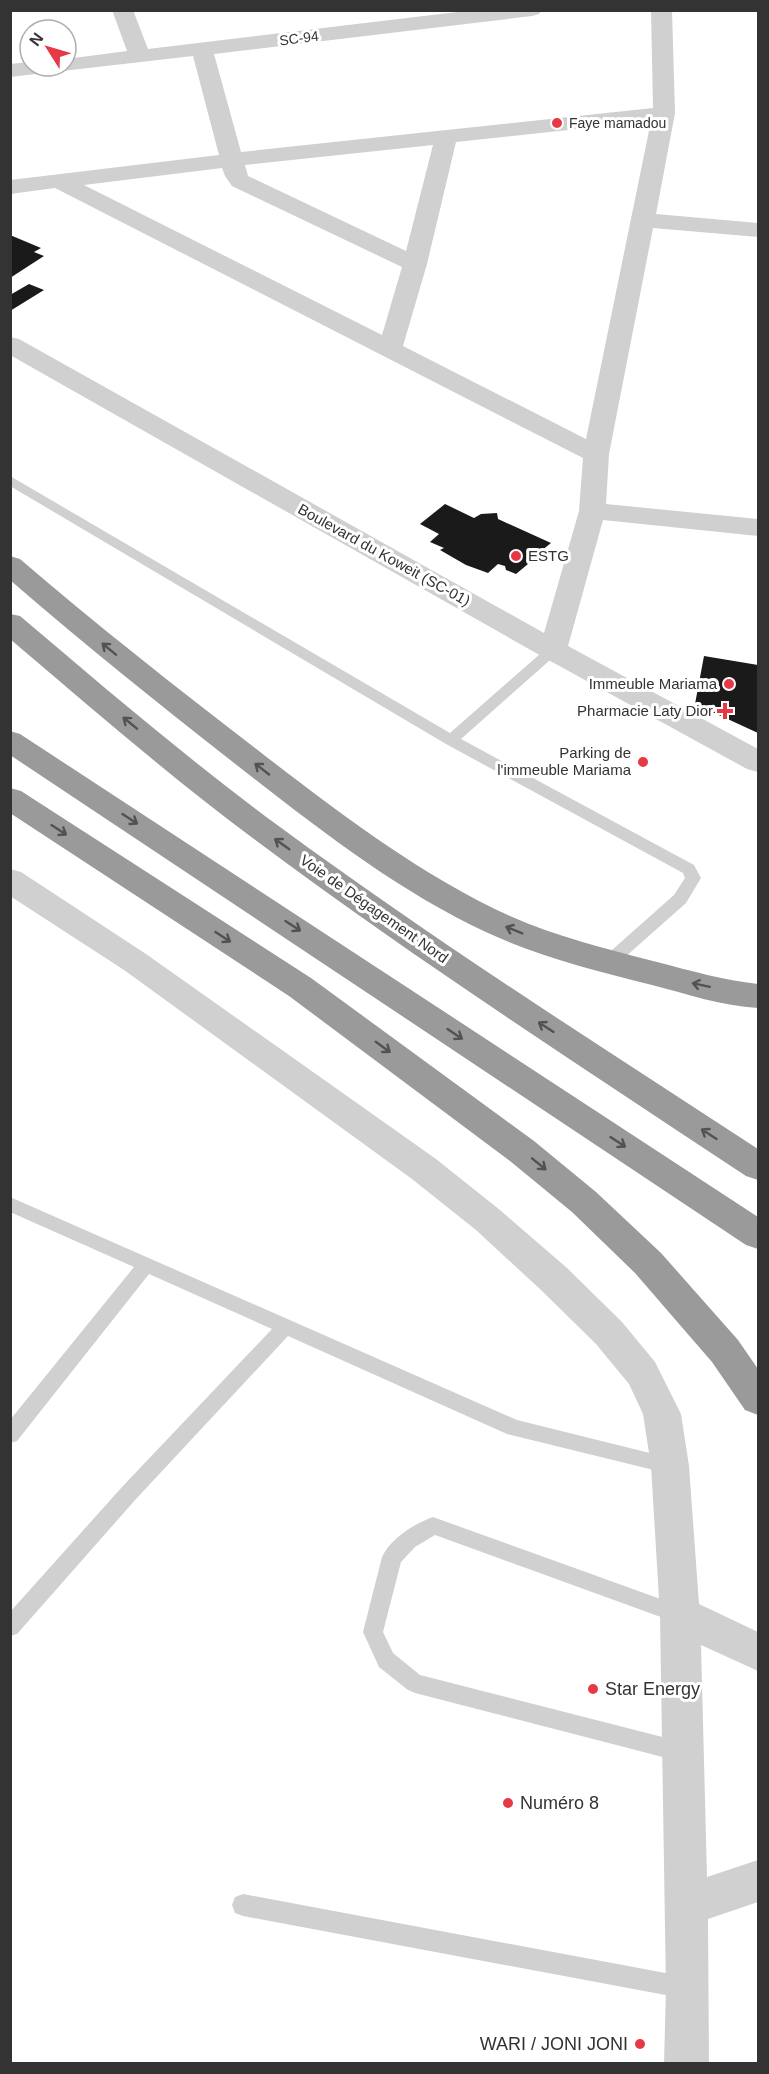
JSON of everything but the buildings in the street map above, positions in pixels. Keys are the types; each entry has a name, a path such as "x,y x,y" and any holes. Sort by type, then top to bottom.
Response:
{"highway":[{"path":"10,565 152,685 348,833 451,900 498,924 558,948 759,996"},
{"name":"Voie de Dégagement Nord","path":"10,623 86,688 268,834 475,980 759,1166"},
{"path":"10,741 759,1235"},
{"path":"10,798 300,987 522,1151 584,1202 648,1263 725,1351 759,1399"}],"street":[{"path":"122,10 140,56"},
{"name":"SC-94","path":"78,63 460,15 532,10"},
{"path":"553,650 592,511 596,454 664,113 661,10"},
{"path":"202,49 236,176 243,184 415,264"},
{"path":"10,186 664,113"},
{"path":"390,349 415,264 446,137"},
{"path":"58,181 596,454"},
{"path":"644,220 759,230"},
{"name":"Boulevard du Koweit (SC-01)","path":"10,344 553,650 759,762"},
{"path":"592,511 759,528"},
{"path":"10,880 135,962 424,1169 488,1220 554,1279 609,1334 642,1373 662,1414 670,1466 680,1615 688,1989 686,2064"},
{"path":"680,1615 759,1652"},
{"path":"686,1905 759,1881"}],"lane":[{"path":"10,480 451,740 689,869 693,878 680,899 609,962"},
{"path":"451,740 553,650"},
{"path":"10,1204 514,1428 670,1466"},
{"path":"10,1435 146,1265"},
{"path":"10,1627 129,1493 285,1327"},
{"path":"680,1615 433,1526 408,1541 392,1557 373,1632 386,1660 415,1683 682,1752"},
{"path":"243,1905 688,1989"}],"place":[{"name":"Faye mamadou","path":"557,123"},
{"name":"ESTG","path":"516,556"},
{"name":"Immeuble Mariama","path":"729,684"},
{"name":"Pharmacie Laty Dior","path":"725,711"},
{"name":"Parking de l'immeuble Mariama","path":"643,762"},
{"name":"Star Energy","path":"593,1689"},
{"name":"Numéro 8","path":"508,1803"},
{"name":"WARI / JONI JONI","path":"640,2044"}]}
